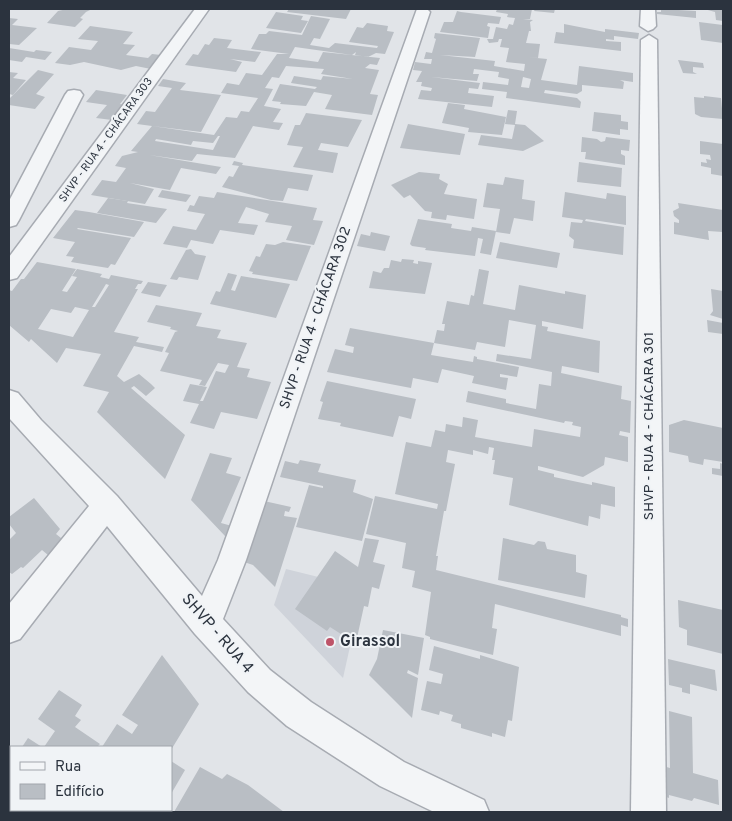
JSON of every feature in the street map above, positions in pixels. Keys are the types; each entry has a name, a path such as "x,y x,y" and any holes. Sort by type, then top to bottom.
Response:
{"street":[{"name":"SHVP - RUA 4 - CHÁCARA 303","path":"9,272 202,9"},
{"name":"SHVP - RUA 4 - CHÁCARA 301","path":"648,9 648,812"},
{"name":"SHVP - RUA 4 - CHÁCARA 302","path":"206,623 232,560 422,12"},
{"path":"9,220 74,95"},
{"name":"SHVP - RUA 4","path":"9,400 32,428 107,505 206,623 258,681 299,714 392,774 470,812"},
{"path":"9,628 107,505"}],"shaded area":[{"name":"Girassol","path":"286,569 363,588 343,678 274,605"}],"building":[{"path":"92,9 80,18 83,19 75,27 47,23 58,11"},
{"path":"289,9 351,9 346,19 287,12"},
{"path":"497,9 532,9 530,19 523,19 533,20 530,22 531,31 529,31 526,43 540,44 538,58 527,57 547,59 541,80 577,85 579,66 633,73 633,82 620,80 624,82 623,89 582,85 582,91 577,94 545,90 544,93 577,98 581,102 580,108 506,98 507,92 482,89 483,82 508,85 509,79 498,77 499,72 474,69 473,74 479,74 477,81 431,77 480,83 478,89 469,88 468,93 494,96 492,107 418,99 421,90 431,91 432,88 421,86 422,82 416,82 422,71 413,70 415,62 431,64 432,59 424,59 426,52 432,53 436,39 434,38 435,33 480,38 475,57 440,55 495,61 494,66 524,71 525,64 506,62 509,48 500,47 502,39 499,39 498,42 489,43 487,39 493,39 496,27 507,29 509,24 513,25 515,18 507,17 508,14 496,12","holes":["523,77 531,79 529,88 521,87"]},
{"path":"535,9 555,9 554,13 534,11"},
{"path":"661,9 696,11 696,18 657,14 657,12 661,12"},
{"path":"704,9 723,9 723,21 716,20 715,12"},
{"path":"457,11 501,17 499,24 488,23 487,26 490,27 488,38 440,32 444,22 453,22"},
{"path":"276,12 303,16 301,20 308,21 301,33 266,28"},
{"path":"311,16 330,19 320,39 314,38 310,45 329,48 335,43 377,48 378,46 349,42 357,27 363,28 367,23 388,26 387,31 394,32 385,54 376,53 368,57 380,58 377,65 370,64 365,68 379,70 370,94 378,95 372,115 325,109 332,95 314,92 306,106 280,104 281,102 272,101 280,84 315,89 317,87 291,83 294,76 321,80 323,76 353,79 321,74 324,69 286,66 279,78 272,77 265,88 273,89 264,106 281,109 273,122 283,123 279,130 253,126 235,158 197,154 192,161 149,155 221,167 216,174 181,168 170,190 130,183 154,189 145,204 91,195 102,180 116,182 126,168 115,166 122,156 138,152 131,151 152,126 214,135 226,117 237,118 241,111 249,112 258,98 221,93 227,83 239,85 246,73 262,75 277,54 289,54 251,49 259,34 266,34 269,31 302,35","holes":["295,47 350,55 323,52 318,62 289,58","220,136 213,150 155,141 156,139 191,145 193,141 213,143"]},
{"path":"9,18 18,19 12,25 37,28 19,45 9,44"},
{"path":"699,22 723,25 723,43 701,40"},
{"path":"564,24 605,32 605,29 639,33 638,39 614,36 614,40 606,39 606,41 621,42 621,51 554,43 556,32 564,33"},
{"path":"90,26 133,32 123,44 135,45 126,55 148,58 152,54 161,55 151,69 136,66 121,70 84,62 70,65 55,63 69,47 91,50 98,41 78,39"},
{"path":"214,38 232,40 227,48 261,52 255,62 230,59 242,62 236,72 185,65 193,54 198,55 205,44 209,45"},
{"path":"9,48 34,52 36,50 52,52 45,60 26,57 22,62 9,60"},
{"path":"678,60 703,63 704,68 693,67 693,72 697,74 683,73"},
{"path":"38,70 54,74 36,94 45,97 35,109 9,105 9,99"},
{"path":"9,72 18,73 13,78 26,80 13,95 9,94"},
{"path":"163,79 186,83 180,90 221,95 201,132 137,124 146,111 155,112 172,88 158,86"},
{"path":"96,90 127,95 120,104 124,105 112,120 96,118 107,105 86,102"},
{"path":"704,96 721,98 723,119 701,117 695,114 694,97 704,98"},
{"path":"448,103 465,105 464,109 506,117 502,135 468,132 469,128 442,123"},
{"path":"508,110 517,111 515,124 525,125 544,141 523,151 478,145 481,135 512,139 515,125 505,124"},
{"path":"594,112 621,115 621,121 628,122 628,130 620,129 620,135 592,131"},
{"path":"306,113 362,120 348,147 321,143 318,150 338,153 333,173 293,167 303,147 287,145 295,125 300,125"},
{"path":"408,124 465,134 460,155 400,148"},
{"path":"582,137 597,139 601,142 605,141 606,137 630,140 629,151 621,150 621,154 625,156 625,165 585,159 586,152 581,152"},
{"path":"700,141 723,144 723,176 711,174 711,168 701,166 701,162 707,163 706,159 711,160 710,155 700,154"},
{"path":"234,161 243,163 242,165 313,175 308,191 288,188 283,201 271,200 222,187 229,176 233,177 239,166 232,165"},
{"path":"579,162 622,168 621,187 577,182"},
{"path":"419,172 440,174 439,179 448,184 444,194 477,199 474,219 447,215 446,220 431,218 432,212 425,211 410,195 404,198 391,185"},
{"path":"505,177 524,180 522,199 535,201 533,221 514,218 510,234 496,232 500,209 483,207 487,183 503,185"},
{"path":"162,190 191,195 186,202 158,197"},
{"path":"217,192 317,208 313,220 323,221 314,245 286,240 292,226 265,222 269,214 246,207 238,223 258,225 254,235 220,230 213,244 191,240 187,248 163,244 173,226 196,230 205,214 187,211 190,205 194,206 199,196 214,198"},
{"path":"565,192 606,199 607,193 626,196 626,225 586,219 585,221 624,227 623,255 573,248 574,240 569,236 571,222 582,223 583,220 562,217"},
{"path":"108,198 167,209 156,223 97,213"},
{"path":"678,203 723,210 723,232 708,231 709,240 674,234 674,222 679,223 679,220 674,216 673,211 679,208"},
{"path":"75,210 144,222 134,237 78,228 131,238 115,265 111,264 108,268 71,262 74,257 66,256 75,242 53,238"},
{"path":"418,219 452,224 451,228 471,231 472,227 496,231 491,255 480,253 483,239 478,238 475,256 425,250 426,248 412,246 410,244"},
{"path":"371,232 390,236 385,251 357,246 361,234 370,236"},
{"path":"283,242 311,246 297,281 252,274 253,272 249,271 256,256 260,257 266,244 275,245"},
{"path":"500,242 560,253 557,268 496,258"},
{"path":"191,249 195,254 206,256 198,280 179,277 177,280 170,279 186,250"},
{"path":"402,259 414,260 413,263 418,264 418,261 432,263 425,294 369,288 373,271 381,273 384,268 389,268 391,260 401,262"},
{"path":"37,262 76,269 62,291 67,292 77,277 72,276 77,269 102,274 100,277 109,279 111,275 143,281 135,289 138,289 114,332 139,337 136,342 164,347 162,352 134,346 117,376 124,382 139,374 151,384 155,388 146,396 134,386 131,388 185,435 165,479 97,412 109,392 83,386 101,354 66,348 57,363 31,339 29,342 9,325 9,290 12,291 21,279 24,279","holes":["106,284 109,285 95,307 92,307","75,307 89,310 73,337 38,329 51,309 71,313"]},
{"path":"479,269 489,271 483,304 515,310 519,285 565,294 565,291 586,295 583,329 542,321 542,326 548,327 547,331 600,341 599,373 562,366 561,373 622,386 621,399 631,401 630,433 620,431 619,435 628,437 628,462 605,457 604,465 583,477 538,466 538,470 554,474 554,477 592,485 592,482 615,487 615,507 601,504 600,519 589,516 588,526 509,505 513,478 493,474 495,460 492,460 494,448 489,447 488,454 473,450 473,455 448,450 446,462 455,464 446,511 444,511 436,556 438,556 436,570 621,615 621,617 628,619 628,627 621,625 621,636 495,604 492,628 497,629 493,655 430,639 430,637 425,635 431,592 412,587 415,571 402,568 406,543 366,534 375,496 437,509 438,504 395,494 406,442 431,447 435,430 445,432 446,424 462,427 463,417 478,420 475,437 532,447 534,429 580,437 581,427 572,425 573,422 565,421 564,423 466,402 468,391 506,399 506,403 536,409 539,384 551,386 552,372 496,361 497,354 531,359 536,325 509,320 505,347 477,342 475,350 434,343 437,330 444,331 445,324 442,324 447,301 469,305 471,295 474,296"},
{"path":"228,273 237,275 231,290 235,291 241,276 290,284 276,318 210,304 216,291 220,292"},
{"path":"148,282 167,285 160,297 141,293"},
{"path":"711,289 723,291 723,319 710,315 713,311"},
{"path":"156,305 202,313 196,326 221,330 217,338 247,343 237,367 250,369 247,377 271,382 257,419 221,412 214,429 190,423 199,404 183,401 190,384 207,387 200,401 203,401 216,371 225,373 229,365 218,363 205,386 199,385 202,380 160,371 169,353 165,352 175,332 178,331 170,329 171,327 147,322"},
{"path":"707,320 723,323 723,334 708,332"},
{"path":"350,328 434,343 431,355 473,362 474,356 477,359 519,367 517,377 500,374 500,377 508,378 506,390 472,383 474,376 442,369 438,383 413,378 411,388 327,372 335,349 353,353 354,347 345,345"},
{"path":"327,381 416,399 411,419 399,416 393,437 340,426 341,423 318,419 323,402 320,401"},
{"path":"684,420 723,428 723,462 704,459 703,465 689,462 688,456 669,452 669,425"},
{"path":"210,453 232,458 226,473 241,477 221,523 254,532 264,501 291,507 289,512 285,511 284,516 297,518 275,587 253,565 244,562 250,545 225,536 191,500"},
{"path":"300,460 321,464 318,472 356,480 353,492 373,499 362,541 296,527 309,485 323,488 323,486 280,477 285,461 298,464"},
{"path":"720,463 723,464 723,476 712,474 712,468 720,469"},
{"path":"34,498 60,529 56,534 66,542 66,570 42,550 23,568 21,567 12,574 9,572 9,540 16,533 9,524 9,517"},
{"path":"365,538 379,540 373,562 385,565 379,589 372,587 368,607 364,606 355,647 339,642 341,634 330,627 327,631 295,609 335,551 358,567"},
{"path":"503,538 534,545 538,541 545,542 547,549 576,555 576,572 587,575 585,598 498,580"},
{"path":"678,600 723,610 723,654 687,645 687,630 679,627"},
{"path":"383,630 424,638 418,675 408,670 407,673 418,678 412,718 369,675 377,659"},
{"path":"434,646 480,659 480,655 519,667 512,721 508,720 505,737 492,733 492,737 461,728 461,724 451,721 453,715 440,711 439,715 421,710 427,681 441,684 443,674 429,670"},
{"path":"162,655 199,704 172,748 172,746 103,746 117,724 132,734 138,725 122,715"},
{"path":"668,659 715,670 717,691 690,684 690,694 682,692 682,688 669,685"},
{"path":"59,690 82,705 75,716 81,720 75,727 100,744 98,746 45,746 55,731 38,719"},
{"path":"669,711 692,717 693,773 718,780 719,805 694,798 692,801 669,795 669,798 661,795 663,766 670,768"},
{"path":"28,738 40,746 23,746"},
{"path":"172,762 185,770 172,792"},
{"path":"10,764 10,806 9,805"},
{"path":"200,767 222,779 227,774 248,785 284,812 174,812"},
{"path":"16,811 55,811 54,812"},
{"path":"82,811 138,811 137,812"}],"place":[{"name":"Girassol","path":"330,642"}]}
